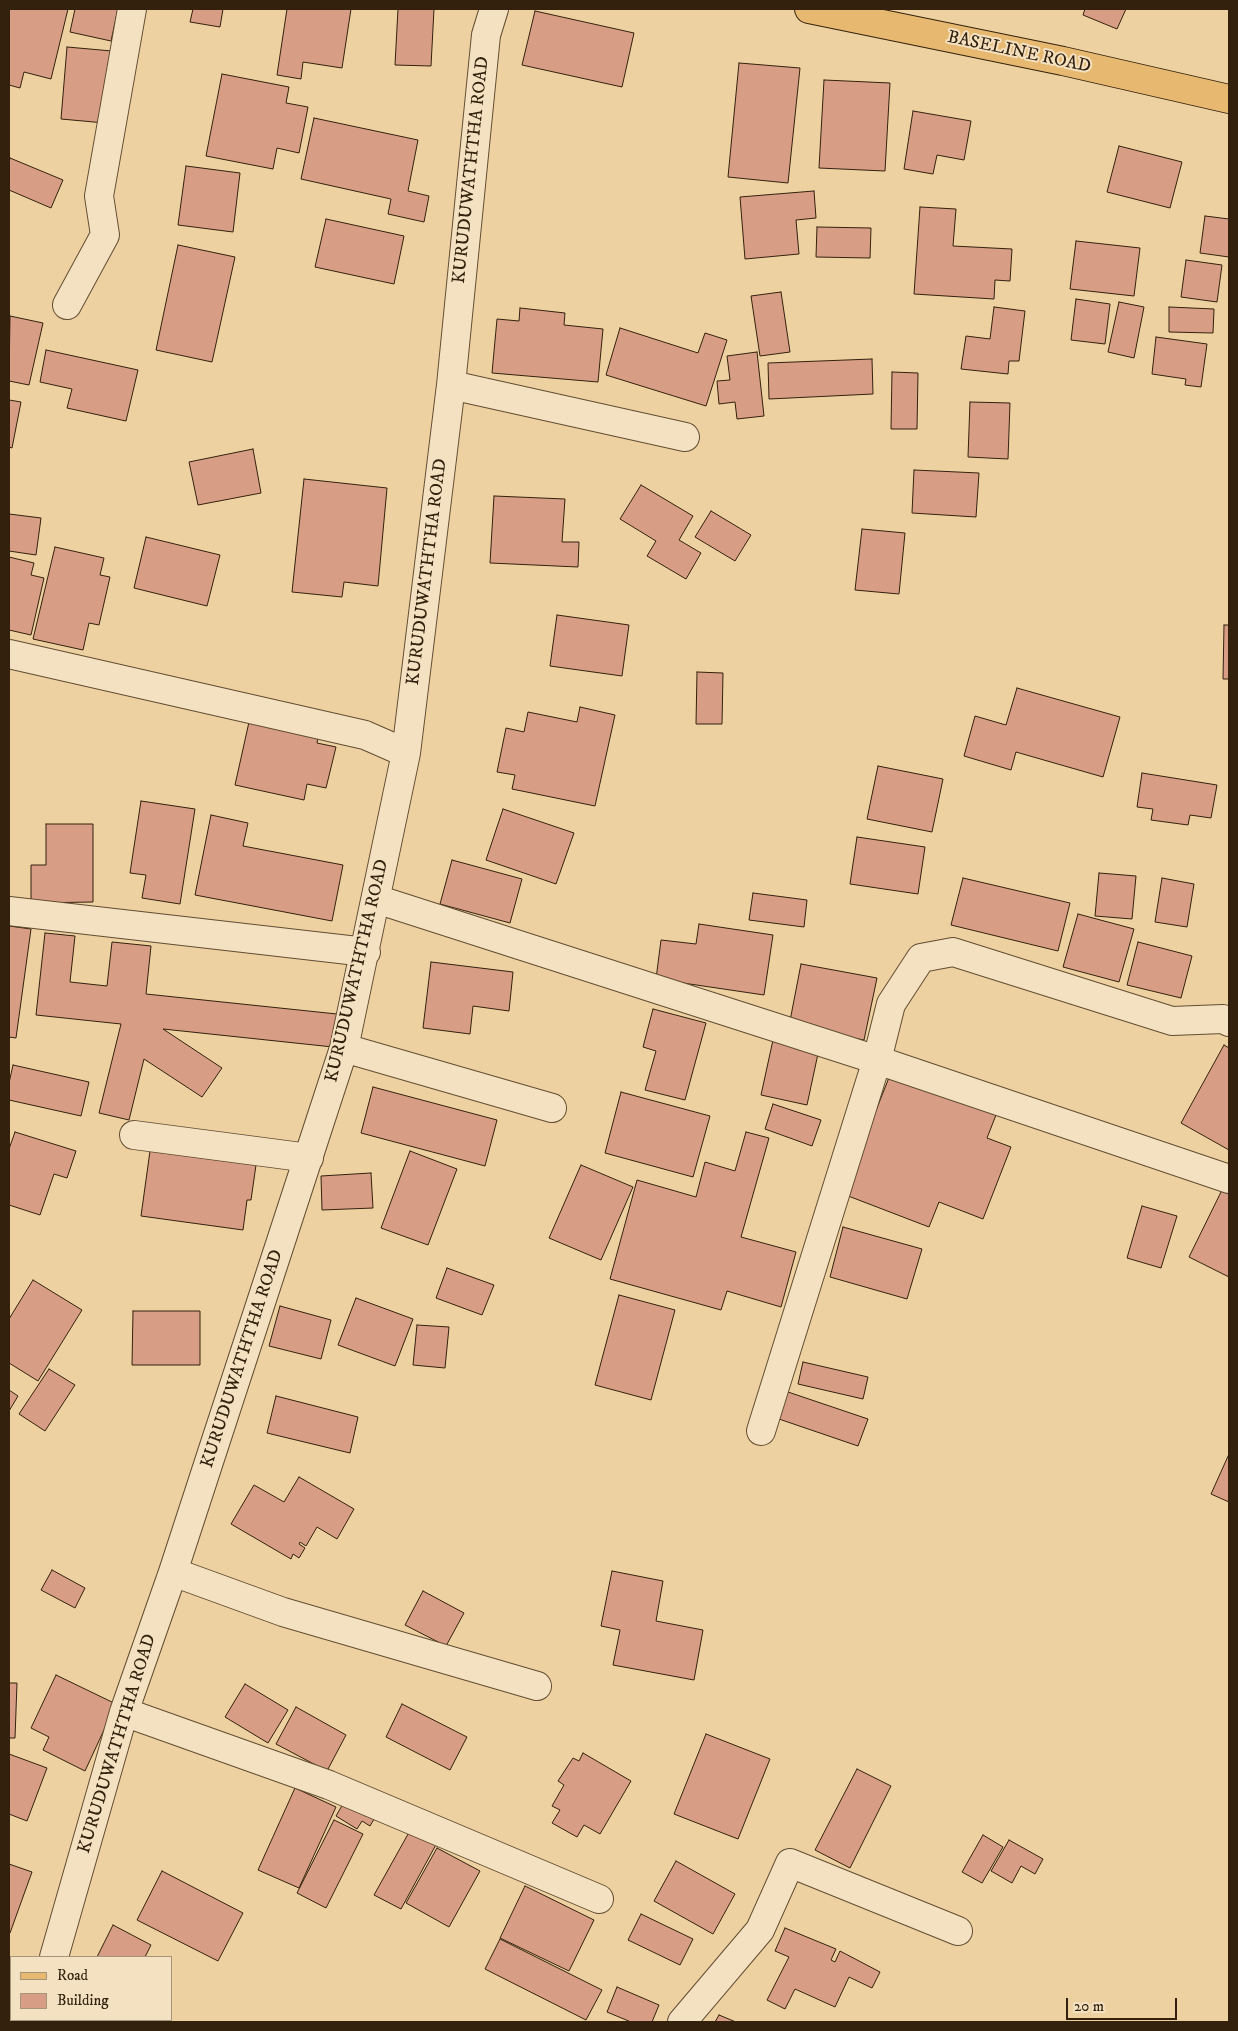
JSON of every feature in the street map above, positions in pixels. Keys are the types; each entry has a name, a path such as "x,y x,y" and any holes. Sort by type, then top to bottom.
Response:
{"main road":[{"name":"BASELINE ROAD","path":"809,9 1063,61 1229,99"}],"street":[{"path":"67,305 105,235 99,196 132,9"},
{"name":"KURUDUWATHTHA ROAD","path":"54,1956 124,1712 173,1572 344,1048 366,952 406,753 450,385 486,35 494,9"},
{"path":"450,385 685,437"},
{"path":"9,654 364,735 406,753"},
{"path":"376,900 877,1060 1229,1178"},
{"path":"9,911 366,952"},
{"path":"761,1432 877,1060 891,1004 921,958 953,952 1172,1021 1223,1019 1229,1022"},
{"path":"344,1048 552,1108"},
{"path":"134,1135 309,1158"},
{"path":"173,1572 283,1612 537,1686"},
{"path":"124,1712 329,1784 600,1900"},
{"path":"682,2022 760,1930 790,1863 958,1931"}],"building":[{"path":"9,9 68,9 51,79 24,72 20,88 9,85"},
{"path":"75,9 118,9 111,41 70,32"},
{"path":"193,9 223,9 220,27 190,22"},
{"path":"287,9 351,9 342,68 303,62 301,79 277,75"},
{"path":"398,9 434,9 431,66 395,65"},
{"path":"1085,9 1126,9 1117,29 1083,15"},
{"path":"535,11 634,33 622,87 522,65"},
{"path":"67,47 112,51 105,123 61,119"},
{"path":"739,63 800,68 788,183 728,177"},
{"path":"222,74 289,87 286,103 308,107 299,153 277,148 273,169 206,156"},
{"path":"824,80 890,83 885,171 819,168"},
{"path":"913,111 971,121 964,160 937,155 933,174 904,169"},
{"path":"314,118 418,140 408,191 429,196 424,222 388,214 391,199 301,179"},
{"path":"1119,146 1182,162 1170,208 1107,192"},
{"path":"10,158 63,180 51,208 9,190"},
{"path":"186,166 240,173 233,232 178,225"},
{"path":"814,191 816,218 796,220 799,254 745,259 740,197"},
{"path":"920,207 956,209 953,246 1012,249 1010,281 995,280 994,299 914,294"},
{"path":"1205,216 1229,219 1229,257 1200,253"},
{"path":"326,219 404,236 394,284 315,267"},
{"path":"817,227 871,228 870,258 816,257"},
{"path":"1076,241 1140,248 1134,296 1070,289"},
{"path":"178,245 235,257 212,362 156,350"},
{"path":"1186,260 1222,265 1217,302 1181,297"},
{"path":"781,292 790,352 760,356 751,296"},
{"path":"1076,299 1110,304 1105,344 1071,340"},
{"path":"1119,302 1144,307 1134,358 1108,352"},
{"path":"994,307 1025,311 1019,361 1009,361 1008,374 961,369 966,336 990,339"},
{"path":"1169,307 1214,309 1213,333 1169,332"},
{"path":"520,308 565,313 564,325 603,329 598,382 492,373 497,319 519,321"},
{"path":"10,316 43,323 29,385 9,381"},
{"path":"620,328 698,353 705,333 727,340 706,406 606,375"},
{"path":"1156,337 1207,344 1201,387 1185,385 1186,379 1152,374"},
{"path":"46,350 138,370 126,421 67,408 72,389 40,382"},
{"path":"757,352 764,416 737,419 735,402 719,404 717,381 730,380 727,356"},
{"path":"872,359 873,394 769,399 768,363"},
{"path":"892,372 918,373 917,429 891,429"},
{"path":"9,400 21,402 12,448 9,447"},
{"path":"970,402 1010,403 1008,459 968,457"},
{"path":"253,449 261,493 198,505 189,462"},
{"path":"914,470 979,473 976,517 912,513"},
{"path":"304,479 387,488 378,586 344,582 342,597 292,592"},
{"path":"641,485 693,516 679,540 701,553 686,579 647,556 656,541 620,519"},
{"path":"494,496 565,499 562,542 579,542 578,567 490,563"},
{"path":"711,511 751,535 735,561 695,537"},
{"path":"9,514 41,518 36,555 9,551"},
{"path":"862,529 905,533 899,594 855,590"},
{"path":"146,537 220,555 207,606 134,588"},
{"path":"55,547 104,558 100,575 110,577 99,625 89,623 83,650 33,639"},
{"path":"9,557 34,563 31,575 44,578 31,635 9,630"},
{"path":"557,615 629,625 622,676 550,666"},
{"path":"1224,625 1229,625 1229,679 1223,679"},
{"path":"697,672 723,673 722,724 696,724"},
{"path":"1017,688 1120,717 1103,777 1016,752 1011,770 964,756 975,716 1006,725"},
{"path":"580,707 615,715 595,806 512,789 515,775 497,772 506,728 524,732 528,712 577,722"},
{"path":"251,713 320,727 317,743 336,747 326,788 307,784 304,800 235,785"},
{"path":"878,766 943,779 932,832 867,819"},
{"path":"1142,773 1217,785 1211,818 1190,815 1188,825 1151,820 1153,809 1137,807"},
{"path":"141,801 195,809 180,904 142,898 146,875 130,873"},
{"path":"503,809 574,833 556,884 486,860"},
{"path":"211,815 248,823 243,846 343,865 332,921 195,895"},
{"path":"46,824 93,824 93,902 31,903 31,865 46,865"},
{"path":"857,837 925,847 918,894 850,884"},
{"path":"452,860 522,879 510,923 440,904"},
{"path":"1099,873 1136,876 1132,919 1095,916"},
{"path":"963,878 1070,903 1058,951 951,925"},
{"path":"1162,878 1194,884 1187,927 1155,922"},
{"path":"753,893 807,900 804,927 749,920"},
{"path":"1078,914 1134,929 1119,982 1063,967"},
{"path":"699,924 773,935 764,995 656,979 661,940 696,944"},
{"path":"9,926 31,929 16,1038 9,1037"},
{"path":"45,933 75,936 70,982 107,986 112,942 151,946 146,994 337,1014 333,1047 163,1029 222,1068 202,1097 144,1059 129,1120 99,1113 121,1024 36,1015"},
{"path":"1138,942 1192,956 1181,998 1127,985"},
{"path":"431,962 513,972 509,1011 473,1006 470,1034 423,1028"},
{"path":"801,964 877,978 864,1040 789,1026"},
{"path":"653,1009 706,1023 685,1100 645,1090 656,1051 643,1047"},
{"path":"773,1040 819,1049 807,1105 761,1095"},
{"path":"1224,1045 1229,1048 1229,1150 1181,1123"},
{"path":"13,1065 89,1082 81,1116 9,1100 9,1083"},
{"path":"890,1075 996,1115 987,1138 1011,1147 983,1219 939,1202 929,1227 843,1194"},
{"path":"373,1087 497,1120 485,1166 361,1133"},
{"path":"621,1092 710,1116 693,1177 605,1153"},
{"path":"773,1104 821,1120 812,1146 765,1129"},
{"path":"15,1132 76,1151 67,1178 54,1174 40,1215 9,1205 9,1149"},
{"path":"746,1132 769,1138 741,1237 796,1252 781,1307 727,1291 721,1310 610,1279 637,1180 696,1197 705,1162 735,1171"},
{"path":"150,1151 256,1165 251,1200 247,1200 243,1230 141,1216"},
{"path":"410,1151 457,1169 428,1245 381,1228"},
{"path":"581,1165 633,1187 601,1260 549,1238"},
{"path":"371,1173 373,1208 322,1210 321,1176"},
{"path":"1222,1190 1229,1193 1229,1277 1189,1257"},
{"path":"1142,1206 1177,1216 1161,1268 1127,1258"},
{"path":"843,1227 922,1249 907,1299 830,1277"},
{"path":"447,1268 494,1285 482,1315 436,1298"},
{"path":"33,1280 82,1310 38,1381 9,1363 9,1319"},
{"path":"619,1295 675,1310 651,1400 595,1385"},
{"path":"356,1298 413,1319 395,1366 338,1345"},
{"path":"280,1306 331,1320 321,1359 269,1346"},
{"path":"133,1311 200,1311 200,1365 132,1365"},
{"path":"417,1325 449,1327 445,1368 413,1365"},
{"path":"803,1362 868,1377 863,1399 798,1384"},
{"path":"49,1369 75,1385 45,1431 19,1414"},
{"path":"9,1390 18,1396 9,1411"},
{"path":"785,1391 868,1419 858,1446 776,1418"},
{"path":"276,1396 358,1417 350,1453 267,1433"},
{"path":"1229,1454 1229,1502 1211,1494"},
{"path":"299,1477 354,1509 337,1539 317,1527 306,1546 300,1542 299,1544 305,1548 299,1558 293,1554 291,1559 231,1524 254,1485 284,1502"},
{"path":"52,1570 85,1588 75,1608 41,1590"},
{"path":"612,1571 663,1581 656,1621 703,1630 694,1680 613,1665 620,1630 601,1626"},
{"path":"423,1591 464,1613 446,1646 405,1625"},
{"path":"56,1675 116,1704 85,1771 43,1750 49,1737 31,1728"},
{"path":"9,1683 17,1683 15,1738 9,1738"},
{"path":"245,1684 288,1710 268,1743 225,1717"},
{"path":"402,1704 467,1737 450,1770 386,1737"},
{"path":"296,1707 346,1735 327,1771 276,1744"},
{"path":"706,1734 770,1759 738,1839 674,1814"},
{"path":"583,1753 631,1781 600,1834 584,1825 577,1837 552,1823 560,1810 552,1806 564,1785 558,1781 573,1758 579,1761"},
{"path":"9,1754 47,1768 27,1821 9,1814"},
{"path":"857,1769 891,1786 850,1868 815,1850"},
{"path":"295,1788 336,1807 299,1888 258,1870"},
{"path":"344,1802 365,1816 370,1809 377,1814 370,1826 362,1821 357,1829 336,1816"},
{"path":"334,1820 363,1834 326,1908 297,1893"},
{"path":"412,1827 438,1841 401,1909 374,1895"},
{"path":"983,1835 1003,1847 982,1883 962,1872"},
{"path":"1009,1840 1043,1859 1035,1874 1021,1866 1012,1883 991,1871"},
{"path":"437,1848 480,1871 449,1927 406,1903"},
{"path":"676,1861 735,1894 713,1934 654,1901"},
{"path":"9,1864 32,1872 10,1933 9,1933"},
{"path":"162,1871 243,1913 218,1961 137,1920"},
{"path":"525,1886 594,1920 569,1971 500,1938"},
{"path":"641,1914 693,1939 680,1965 628,1940"},
{"path":"113,1925 151,1945 146,1956 98,1956"},
{"path":"785,1928 836,1949 831,1960 835,1962 840,1951 880,1972 872,1988 849,1977 835,2007 795,1989 785,2009 767,2000 789,1957 775,1951"},
{"path":"500,1939 602,1990 586,2020 485,1969"},
{"path":"617,1987 659,2005 652,2022 631,2022 607,2012"},
{"path":"719,2015 736,2022 715,2022"}]}
